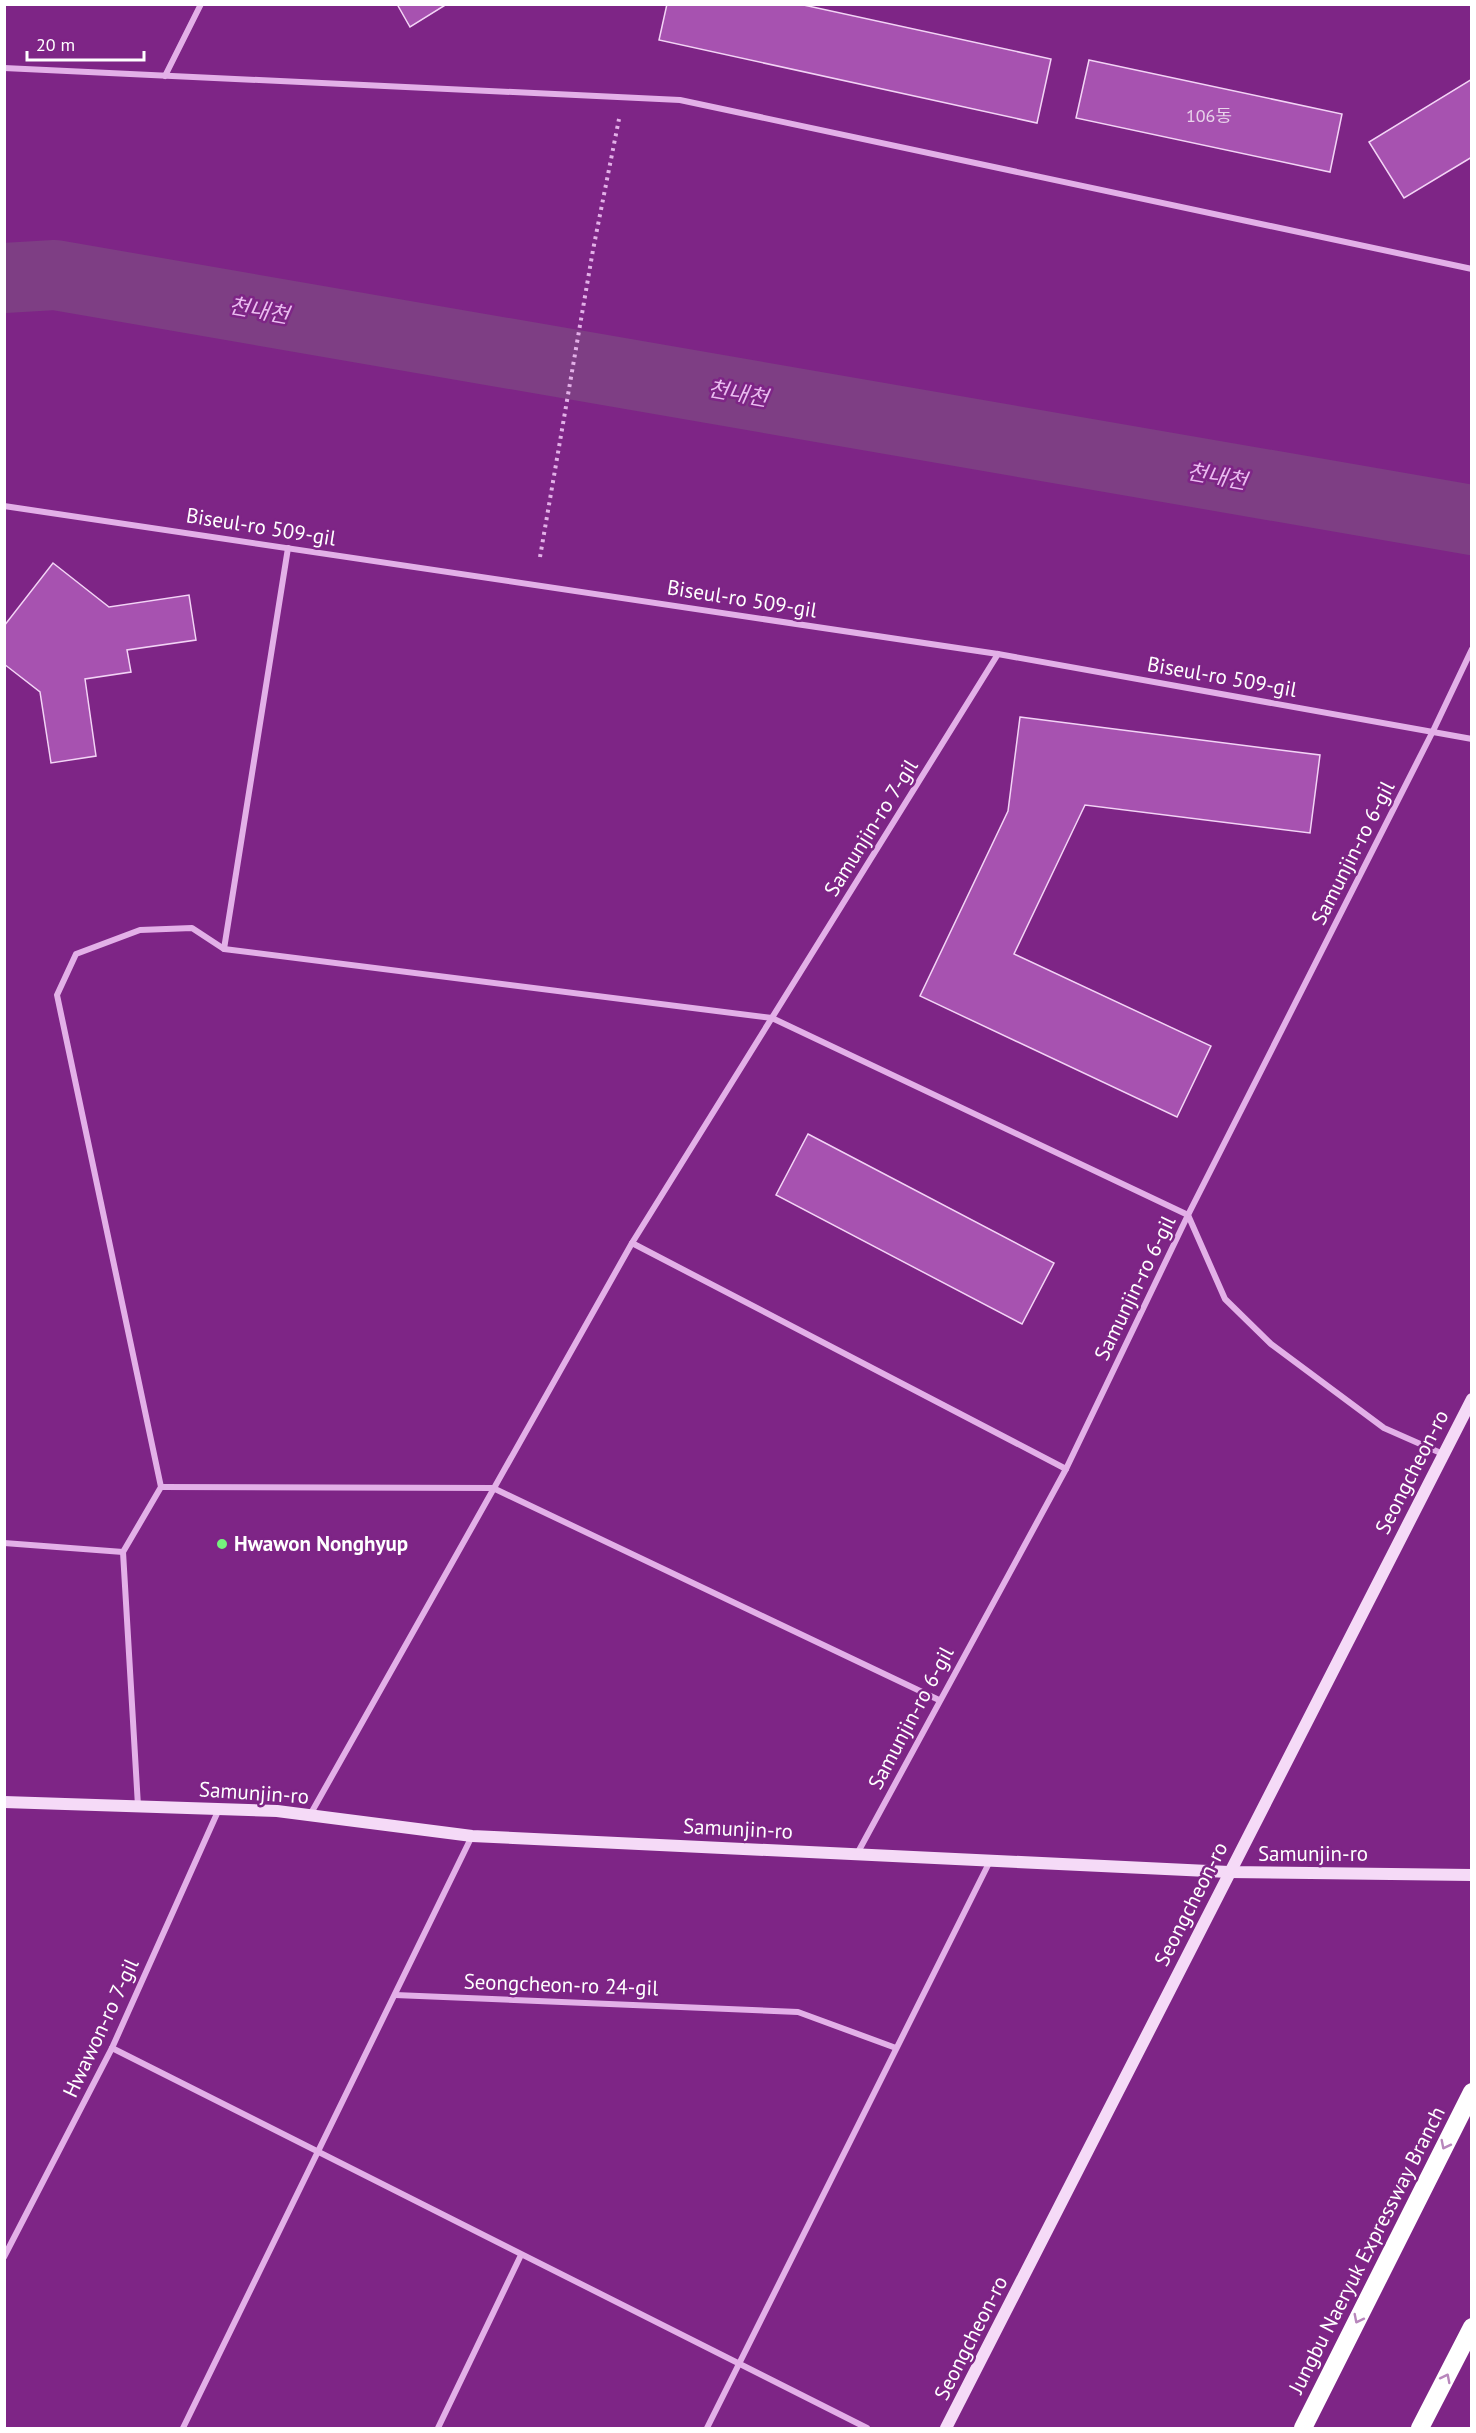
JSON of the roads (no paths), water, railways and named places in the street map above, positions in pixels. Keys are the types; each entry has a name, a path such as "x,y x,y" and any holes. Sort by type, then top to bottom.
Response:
{"highway":[{"name":"Jungbu Naeryuk Expressway Branch","path":"1303,2428 1472,2092"},
{"path":"1420,2428 1472,2327"}],"street":[{"path":"165,76 201,4"},
{"path":"4,68 680,100 1472,269"},
{"name":"Biseul-ro 509-gil","path":"4,506 998,654 1472,739"},
{"path":"225,949 288,548"},
{"name":"Samunjin-ro 6-gil","path":"857,1854 1066,1469 1188,1215 1433,731 1472,649"},
{"name":"Samunjin-ro 7-gil","path":"310,1815 632,1243 998,654"},
{"path":"138,1807 123,1552 161,1487 57,995 76,954 140,930 192,928 225,949 772,1018 1188,1215 1225,1299 1271,1344 1384,1428 1443,1454"},
{"path":"632,1243 1066,1469"},
{"name":"Seongcheon-ro","path":"946,2428 1472,1399"},
{"path":"161,1487 493,1488 939,1700"},
{"path":"4,1543 123,1552"},
{"name":"Samunjin-ro","path":"4,1802 277,1811 472,1836 1229,1872 1472,1875"},
{"name":"Hwawon-ro 7-gil","path":"4,2257 112,2048 219,1809"},
{"path":"183,2428 472,1836"},
{"path":"707,2428 990,1861"},
{"name":"Seongcheon-ro 24-gil","path":"395,1995 798,2012 896,2048"},
{"path":"112,2048 867,2428"},
{"path":"438,2428 521,2255"}],"waterway":[{"name":"천내천","path":"4,278 55,275 1472,520"}],"place":[{"name":"Hwawon Nonghyup","path":"222,1544"}]}
